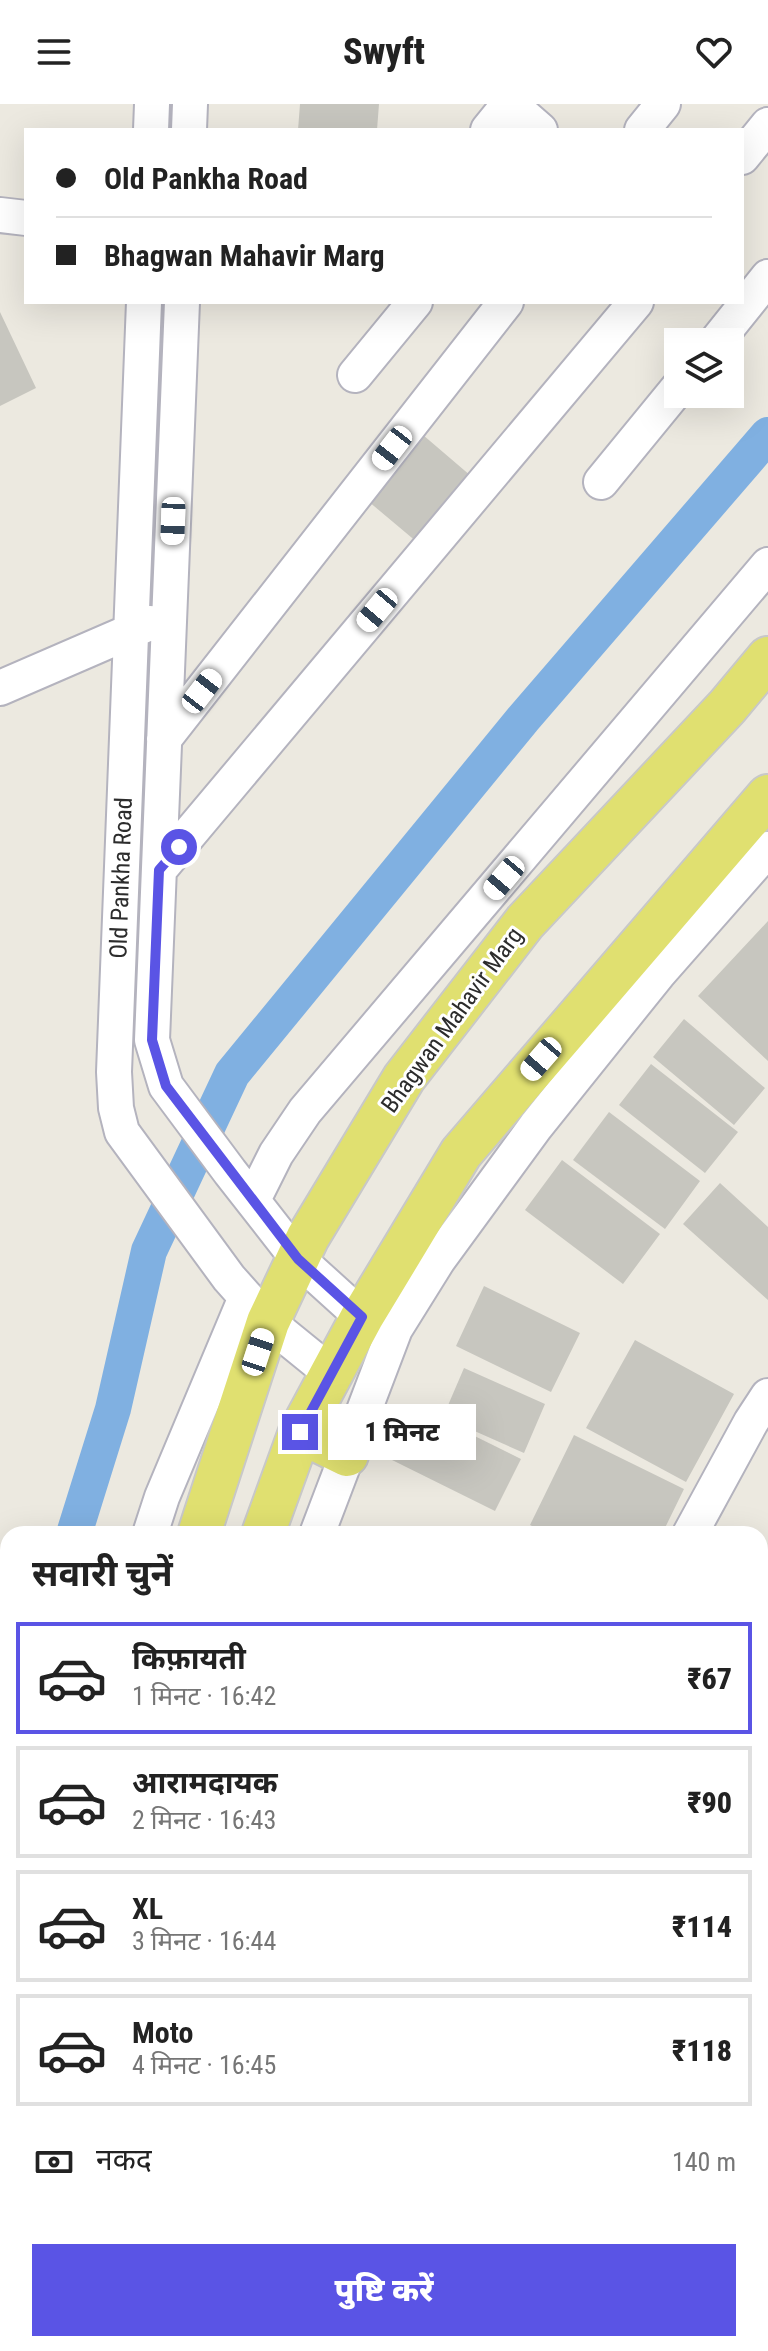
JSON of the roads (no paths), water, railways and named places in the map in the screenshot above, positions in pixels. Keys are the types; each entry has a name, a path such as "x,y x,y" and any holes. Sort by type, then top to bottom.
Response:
{"main road":[{"name":"Bhagwan Mahavir Marg","path":"201,1526 257,1309 298,1259 308,1237 404,1078 516,934 727,707 768,658"},
{"path":"266,1526 300,1432 362,1317 461,1153 768,796"},
{"path":"300,1432 347,1455"}],"street":[{"path":"151,128 152,104"},
{"path":"189,128 190,104"},
{"path":"644,128 663,104"},
{"path":"492,128 525,112"},
{"path":"744,155 768,125"},
{"path":"0,215 24,218"},
{"path":"744,303 768,277"},
{"name":"Old Pankha Road","path":"144,304 114,1072 116,1108 122,1132 142,1161 257,1309 332,1374"},
{"name":"Old Pankha Road","path":"182,304 152,1040 166,1086 230,1172 298,1259 362,1317"},
{"path":"355,375 413,304"},
{"path":"164,739 504,304"},
{"path":"159,870 634,304"},
{"path":"726,328 743,304"},
{"path":"601,482 664,405"},
{"path":"253,1200 276,1154 305,1111 768,565"},
{"path":"0,688 169,615"},
{"path":"320,1526 395,1329 438,1260 536,1126 658,974 768,849"},
{"path":"153,1526 162,1497 257,1309"},
{"path":"695,1526 768,1396"}],"waterway":[{"path":"76,1526 113,1409 149,1251 232,1074 523,719 768,435"}]}
